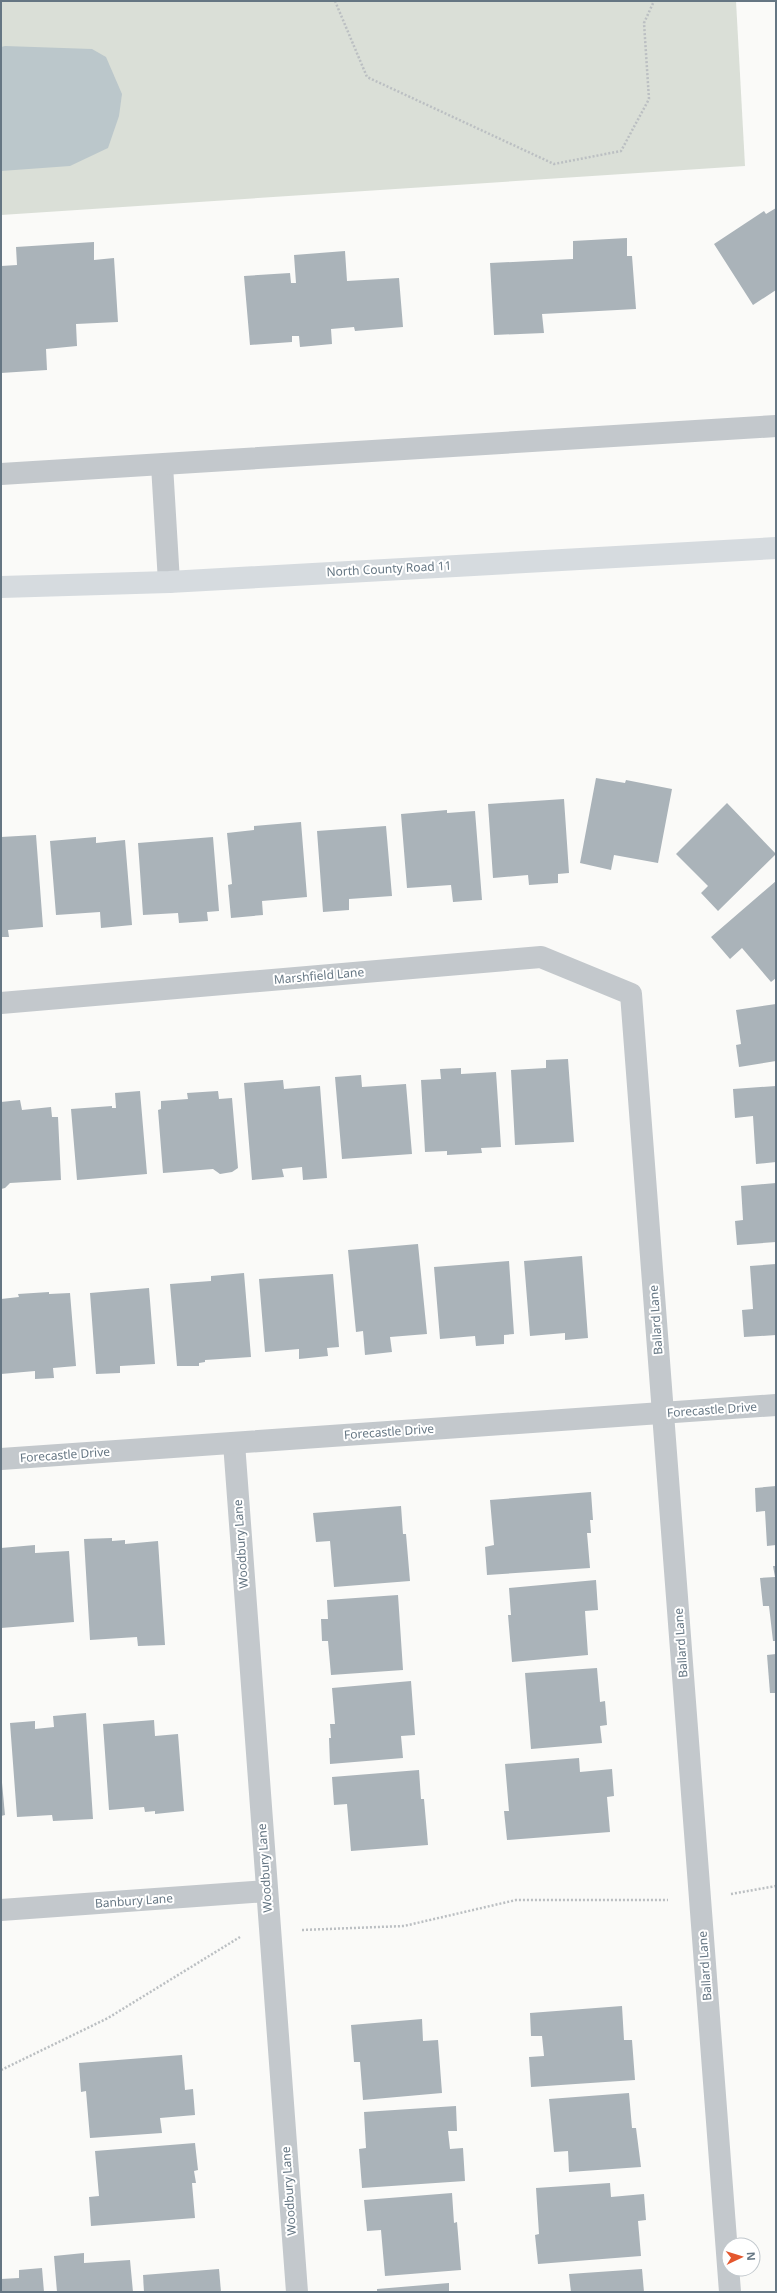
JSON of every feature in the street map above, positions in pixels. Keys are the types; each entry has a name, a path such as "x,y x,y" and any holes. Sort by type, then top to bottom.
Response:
{"main road":[{"name":"North County Road 11","path":"1,587 169,582 776,548"}],"street":[{"path":"1,474 776,426"},
{"path":"162,465 169,582"},
{"name":"Marshfield Lane","path":"1,1003 541,958 631,994"},
{"name":"Ballard Lane","path":"631,994 730,2292"},
{"name":"Forecastle Drive","path":"1,1460 776,1405"},
{"name":"Woodbury Lane","path":"234,1443 297,2292"},
{"name":"Banbury Lane","path":"1,1910 267,1891"}],"path":[{"path":"335,1 366,76 554,164 621,151 649,99 644,23 654,1"},
{"path":"1,2070 108,2018 238,1938 270,1932 404,1926 516,1900 700,1899 776,1886"}],"shaded area":[{"path":"1,1 736,1 745,166 1,215"},
{"path":"1,47 92,49 106,57 122,94 119,116 108,148 70,166 1,171"}],"building":[{"path":"776,208 776,290 753,305 714,244 764,211 766,214"},
{"path":"627,238 627,256 632,256 636,309 542,314 544,333 494,335 490,263 573,259 573,241"},
{"path":"94,242 94,260 114,258 118,322 76,324 77,346 46,349 47,370 1,373 1,266 17,265 16,247"},
{"path":"345,251 347,281 399,278 403,327 355,331 354,327 331,329 332,344 300,347 299,336 292,336 292,342 250,345 244,276 290,273 291,283 296,283 294,255"},
{"path":"596,778 625,783 626,780 672,789 658,863 614,855 611,870 580,863"},
{"path":"564,799 569,873 558,874 558,883 529,885 528,875 493,878 488,804"},
{"path":"727,803 776,854 718,911 701,893 708,886 676,854"},
{"path":"447,810 447,813 475,811 482,900 453,902 451,885 407,888 401,814"},
{"path":"301,822 307,897 262,901 263,915 231,918 228,885 232,884 227,833 254,830 254,826"},
{"path":"386,826 392,896 349,899 349,910 323,912 317,831"},
{"path":"36,835 43,927 8,930 9,937 1,937 1,837"},
{"path":"96,837 96,843 125,840 132,925 101,928 100,912 56,915 50,841"},
{"path":"213,837 219,911 207,912 208,921 179,923 178,913 143,915 138,843"},
{"path":"776,881 776,978 771,982 742,948 730,959 711,937"},
{"path":"776,1004 776,1061 739,1067 736,1045 741,1044 736,1010"},
{"path":"568,1059 574,1142 515,1145 511,1070 546,1068 546,1060"},
{"path":"461,1068 461,1074 496,1072 501,1147 481,1148 482,1153 447,1155 447,1151 425,1152 421,1080 441,1079 440,1069"},
{"path":"361,1075 362,1087 406,1084 412,1154 342,1159 335,1077"},
{"path":"283,1080 284,1089 320,1086 327,1178 303,1180 302,1167 282,1169 284,1177 252,1180 244,1083"},
{"path":"776,1086 776,1162 756,1164 753,1116 735,1118 733,1089"},
{"path":"140,1091 147,1174 77,1180 71,1109 112,1106 112,1108 116,1108 115,1093"},
{"path":"218,1091 219,1099 232,1098 238,1168 232,1172 220,1174 213,1169 163,1173 158,1110 161,1109 161,1101 188,1099 187,1093"},
{"path":"20,1100 22,1110 51,1107 52,1117 58,1117 61,1180 10,1183 5,1188 1,1189 1,1102"},
{"path":"776,1183 776,1242 737,1245 735,1221 743,1220 741,1186"},
{"path":"418,1244 427,1334 390,1337 392,1352 365,1355 363,1331 356,1332 348,1250"},
{"path":"582,1256 588,1338 565,1340 565,1333 530,1336 524,1261"},
{"path":"509,1261 514,1334 504,1335 504,1344 476,1346 475,1336 440,1339 434,1267"},
{"path":"776,1264 776,1335 744,1337 742,1310 753,1309 750,1266"},
{"path":"244,1273 251,1357 205,1360 205,1362 199,1363 199,1366 177,1366 170,1284 211,1281 211,1276"},
{"path":"333,1274 339,1347 327,1348 328,1356 299,1359 299,1349 265,1352 259,1279"},
{"path":"149,1288 155,1364 120,1366 120,1373 96,1374 90,1293"},
{"path":"49,1292 49,1294 70,1293 76,1366 53,1368 54,1378 35,1379 35,1371 1,1374 1,1299 19,1297 18,1294"},
{"path":"776,1486 776,1545 767,1546 765,1511 756,1512 755,1488"},
{"path":"591,1492 593,1520 590,1520 591,1533 587,1533 590,1568 487,1575 485,1547 494,1545 490,1500"},
{"path":"401,1506 403,1534 406,1534 410,1581 334,1587 330,1541 316,1542 313,1513"},
{"path":"112,1538 112,1541 125,1540 125,1544 158,1541 165,1645 138,1646 137,1637 90,1640 84,1539"},
{"path":"35,1545 35,1553 69,1551 74,1622 1,1628 1,1548"},
{"path":"773,1566 776,1566 776,1641 773,1641 769,1606 763,1606 760,1578 775,1577"},
{"path":"596,1580 598,1610 585,1611 588,1655 512,1662 508,1615 511,1615 509,1588"},
{"path":"398,1595 403,1670 331,1675 328,1641 322,1641 321,1619 328,1619 327,1600"},
{"path":"776,1654 776,1693 770,1693 767,1655"},
{"path":"597,1668 600,1702 605,1701 607,1725 600,1726 602,1743 531,1749 525,1673"},
{"path":"411,1681 415,1735 401,1736 403,1758 330,1764 330,1724 335,1724 332,1688"},
{"path":"86,1713 93,1819 53,1821 52,1815 17,1817 10,1723 35,1721 35,1729 54,1727 53,1716"},
{"path":"154,1720 155,1736 178,1734 184,1811 155,1814 155,1811 145,1812 144,1807 109,1810 103,1724"},
{"path":"579,1758 580,1772 612,1769 614,1796 607,1797 610,1832 507,1840 504,1811 509,1811 505,1764"},
{"path":"419,1770 421,1799 424,1799 428,1845 351,1851 347,1804 334,1805 332,1777"},
{"path":"1,1772 5,1815 1,1816"},
{"path":"622,2006 624,2040 632,2040 635,2080 531,2087 529,2057 544,2056 542,2036 531,2036 530,2013"},
{"path":"422,2019 423,2041 438,2040 442,2093 363,2100 360,2062 354,2062 351,2025"},
{"path":"182,2055 185,2090 193,2089 195,2115 160,2118 162,2133 90,2138 86,2091 81,2092 79,2063"},
{"path":"629,2093 632,2128 636,2128 641,2167 569,2172 568,2151 554,2152 549,2099"},
{"path":"456,2106 457,2131 448,2131 450,2149 463,2148 465,2181 362,2188 359,2149 366,2148 364,2112"},
{"path":"195,2143 198,2170 194,2171 196,2183 192,2183 195,2218 91,2226 89,2197 99,2196 95,2151"},
{"path":"610,2183 611,2197 644,2194 646,2220 638,2221 641,2256 538,2264 535,2235 539,2234 536,2188"},
{"path":"452,2193 454,2223 457,2222 461,2270 385,2276 381,2230 367,2231 364,2200"},
{"path":"84,2253 84,2263 130,2260 133,2292 57,2292 54,2256"},
{"path":"42,2268 44,2292 1,2292 1,2279 19,2278 19,2270"},
{"path":"219,2269 221,2292 144,2292 143,2275"},
{"path":"642,2269 644,2292 571,2292 569,2274"},
{"path":"449,2283 449,2292 377,2292 377,2289"}]}
